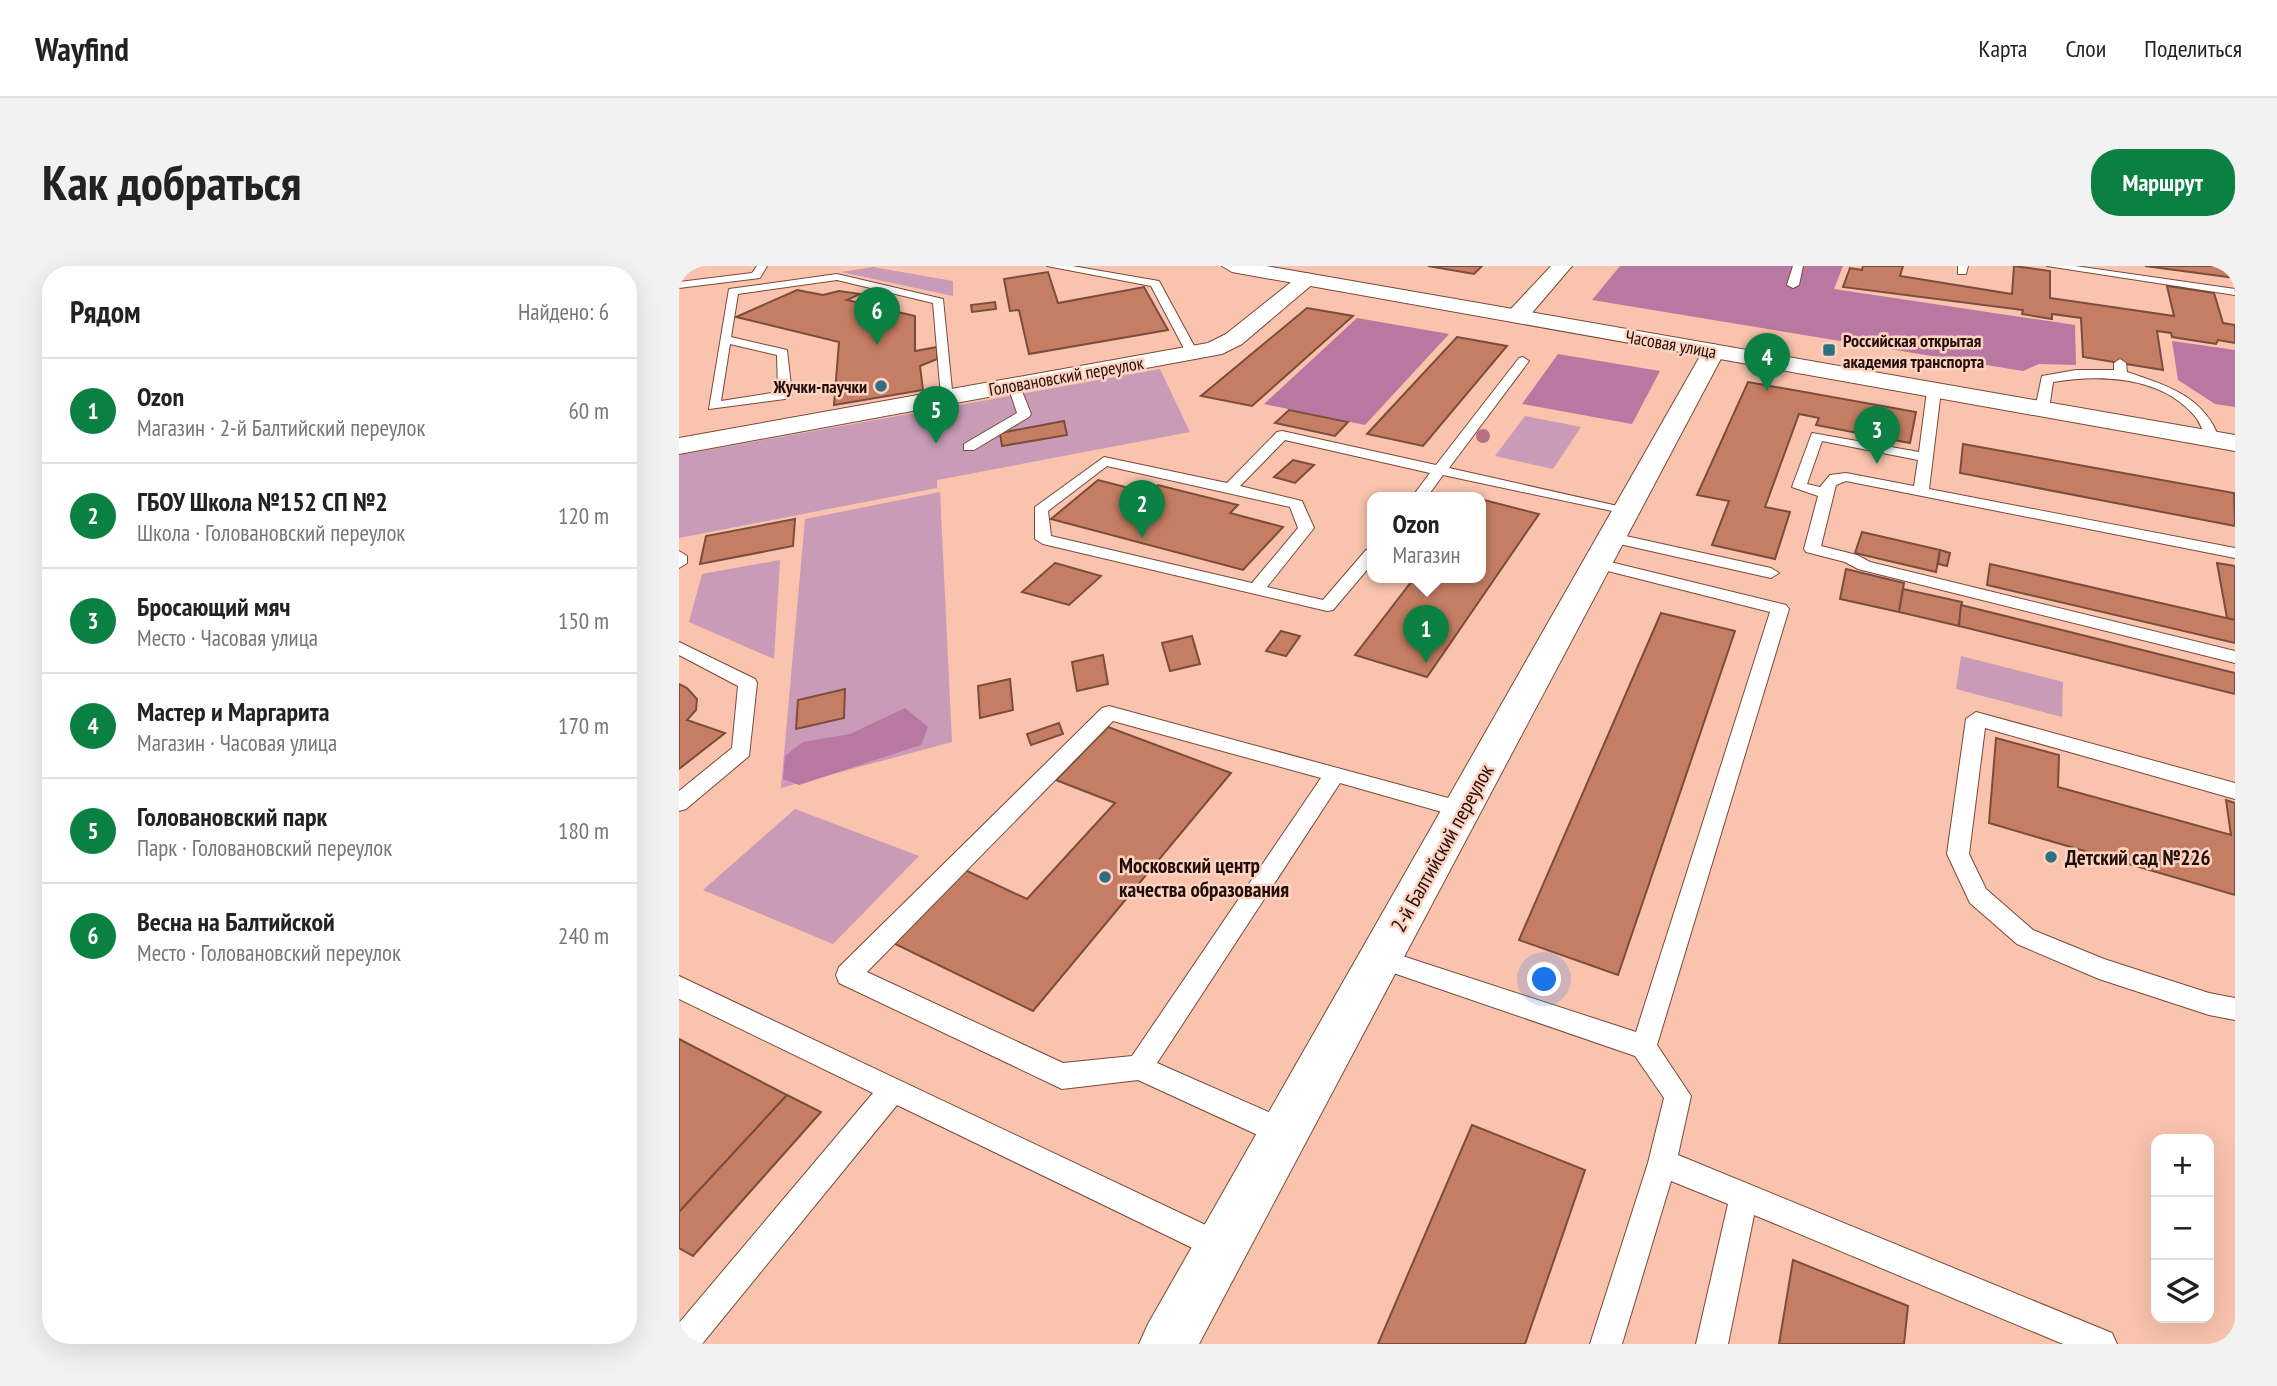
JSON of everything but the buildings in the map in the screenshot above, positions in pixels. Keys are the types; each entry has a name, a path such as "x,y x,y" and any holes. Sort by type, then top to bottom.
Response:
{"street":[{"name":"Часовая улица","path":"1232,266 1260,268 1307,279 2224,442"},
{"path":"1517,316 1562,266"},
{"name":"Головановский переулок","path":"679,446 1225,345 1307,279"},
{"name":"2-й Балтийский переулок","path":"1168,1344 1286,1134 1714,351"}],"lane":[{"path":"679,285 756,276 762,266"},
{"path":"1052,266 1155,283 1192,353"},
{"path":"1793,285 1798,266"},
{"path":"2052,266 2235,292"},
{"path":"725,341 738,340 783,353 785,395 715,406 725,341 733,291 837,277 939,301 948,397"},
{"path":"1423,492 1524,361"},
{"path":"2042,409 2047,379 2121,369 2194,403 2224,442"},
{"path":"969,447 1024,414 1014,386"},
{"path":"1921,490 1934,390"},
{"path":"1230,488 1282,435 1441,470 1780,609 1644,1047"},
{"path":"1825,494 1799,487 1817,436 1925,457"},
{"path":"1257,589 1306,528 1297,504 1104,461 1040,510 1044,539 1327,606 1367,559"},
{"path":"2235,553 1846,477 1835,478 1825,494 1812,549 1851,558 1864,566 2235,657"},
{"path":"1612,538 1771,573"},
{"path":"679,556 679,563"},
{"path":"679,648 748,683 742,751 679,803"},
{"path":"1286,1134 1139,1068 1062,1076 848,975 1109,713 1463,810"},
{"path":"2235,790 1976,719 1958,854 1978,896 2025,937 2098,968 2209,1004 2235,1009"},
{"path":"1139,1068 1335,774"},
{"path":"1381,958 1644,1047 1678,1096 1663,1163 1606,1344"},
{"path":"679,987 1221,1247"},
{"path":"685,1330 893,1090"},
{"path":"1663,1163 2101,1344"},
{"path":"1712,1344 1744,1197"}],"shaded area":[{"path":"1620,266 1843,266 1834,289 2075,325 2076,365 2039,364 2023,371 1592,300"},
{"path":"873,267 953,281 953,296 841,272"},
{"path":"1357,318 1449,334 1365,425 1264,404"},
{"path":"2172,341 2235,350 2235,407 2215,404 2178,380"},
{"path":"1558,354 1660,371 1632,424 1522,404"},
{"path":"1160,369 1190,432 937,480 937,488 679,538 679,455"},
{"path":"1525,416 1581,427 1553,469 1495,456"},
{"path":"940,492 952,742 781,788 805,519"},
{"path":"780,560 774,659 689,622 702,574"},
{"path":"1961,656 2063,682 2062,717 1956,689"},
{"path":"905,708 928,727 921,745 799,785 783,779 785,756 803,742 850,734"},
{"path":"795,809 919,856 833,944 703,890"}],"place":[{"name":"Весна на Балтийской","path":"877,345"},
{"name":"Российская открытая академия транспорта","path":"1829,350"},
{"name":"Жучки-паучки","path":"881,386"},
{"name":"Мастер и Маргарита","path":"1767,391"},
{"name":"Головановский парк","path":"936,444"},
{"name":"Бросающий мяч","path":"1877,464"},
{"name":"ГБОУ Школа №152 СП №2","path":"1142,538"},
{"name":"Ozon","path":"1426,663"},
{"name":"Детский сад №226","path":"2051,857"},
{"name":"Московский центр качества образования","path":"1105,877"}]}
